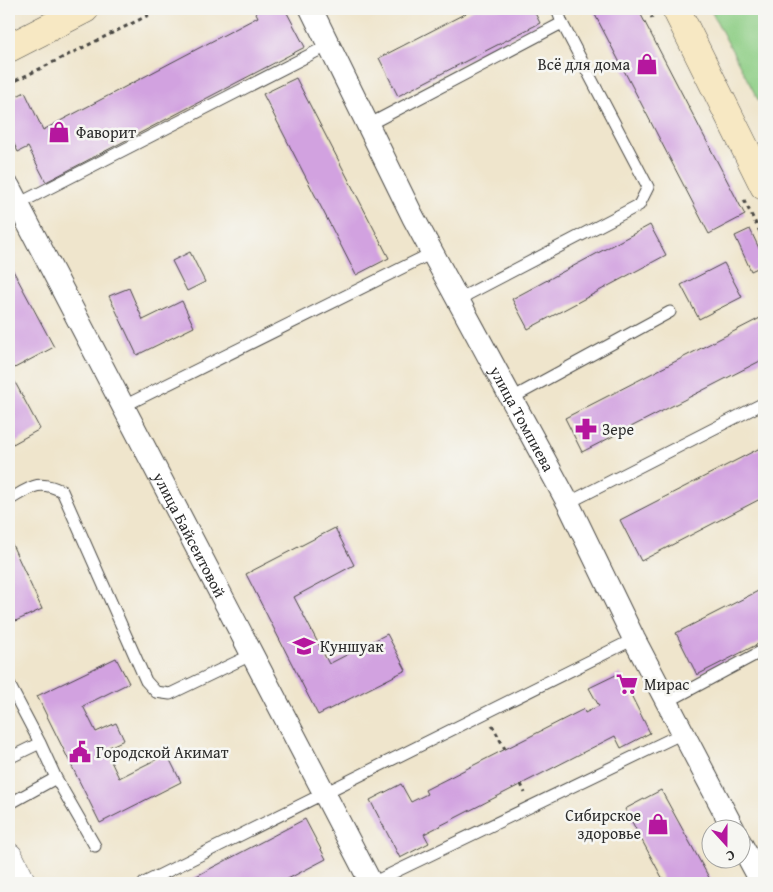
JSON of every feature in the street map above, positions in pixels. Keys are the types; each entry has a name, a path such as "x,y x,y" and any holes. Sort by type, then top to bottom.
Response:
{"main road":[{"path":"9,48 85,9"},
{"path":"676,9 764,186"}],"street":[{"name":"улица Томпиева","path":"317,11 329,45 432,253 568,504 634,639 729,820"},
{"name":"улица Байсеитовой","path":"11,192 371,883"},
{"path":"9,857 22,883"},
{"path":"750,861 762,883"}],"lane":[{"path":"457,300 639,205 648,187 562,23 557,9"},
{"path":"368,125 562,23"},
{"path":"11,192 329,45"},
{"path":"122,407 432,253"},
{"path":"512,398 670,312"},
{"path":"568,504 764,403"},
{"path":"9,500 32,486 48,484 62,492 146,682 156,692 170,694 252,655"},
{"path":"144,883 634,639"},
{"path":"667,702 764,650"},
{"path":"9,684 56,778 95,846"},
{"path":"371,883 683,733"},
{"path":"9,758 40,743"},
{"path":"9,804 56,778"}],"path":[{"path":"9,84 161,9"},
{"path":"486,714 505,749"}],"green space":[{"path":"710,9 764,9 764,111"}],"building":[{"path":"254,9 290,9 286,11 305,47 46,182 28,147 18,152 9,134 9,100 25,92 43,130 258,17"},
{"path":"474,9 533,9 540,23 398,96 379,58"},
{"path":"592,9 638,9 745,215 709,234"},
{"path":"296,78 389,258 356,275 263,94"},
{"path":"650,225 666,255 528,329 512,299"},
{"path":"750,229 764,259 764,265 751,271 735,236"},
{"path":"190,252 205,282 187,291 172,261"},
{"path":"9,263 54,347 9,371"},
{"path":"724,263 742,297 699,319 681,285"},
{"path":"129,288 143,320 182,301 194,327 137,355 109,296"},
{"path":"764,316 764,359 582,452 565,418"},
{"path":"9,371 40,429 13,444 9,437"},
{"path":"764,446 764,497 641,561 620,520"},
{"path":"335,528 354,565 294,597 329,664 387,634 406,670 318,715 246,574"},
{"path":"9,538 42,609 9,624"},
{"path":"764,588 764,641 697,675 676,633"},
{"path":"116,658 129,683 83,706 96,732 116,723 124,740 105,749 119,778 167,754 181,782 100,823 37,696"},
{"path":"620,673 650,733 621,748 615,736 424,834 429,843 400,858 370,800 401,784 411,802 427,794 425,790 584,709 585,713 599,706 589,688"},
{"path":"661,790 700,861 700,870 705,870 712,883 665,883 625,809"},
{"path":"305,819 326,859 280,883 183,883"}],"place":[{"name":"Всё для дома","path":"647,64"},
{"name":"Фаворит","path":"59,132"},
{"name":"Зере","path":"586,429"},
{"name":"Куншуак","path":"304,646"},
{"name":"Мирас","path":"627,684"},
{"name":"Городской Акимат","path":"80,752"},
{"name":"Сибирское здоровье","path":"658,824"}]}
